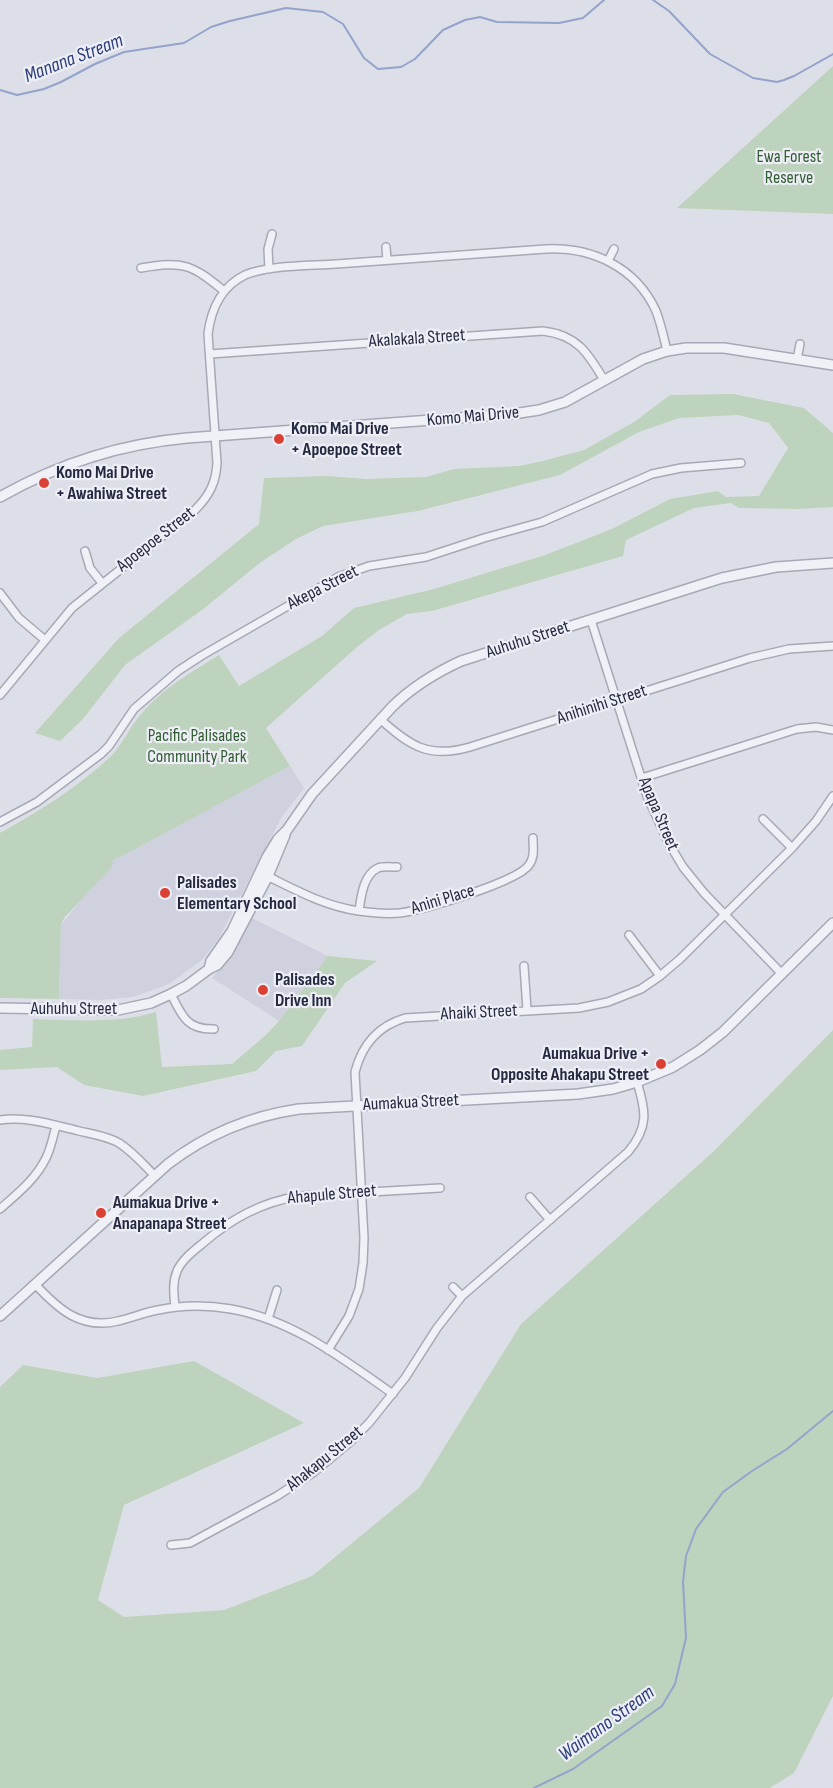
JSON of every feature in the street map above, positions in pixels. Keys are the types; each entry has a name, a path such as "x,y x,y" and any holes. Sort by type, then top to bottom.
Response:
{"street":[{"path":"269,269 268,249 272,234"},
{"path":"386,247 387,260"},
{"name":"Apoepoe Street","path":"0,695 72,608 195,510 209,495 217,470 209,323 214,308 224,291 246,275 269,269 387,260 560,248 581,251 608,261 628,274 649,299 659,318 667,351"},
{"path":"608,261 614,249"},
{"path":"141,268 173,264 189,266 224,291"},
{"name":"Akalakala Street","path":"210,354 543,331 558,334 578,344 591,358 604,380"},
{"path":"797,359 800,344"},
{"name":"Komo Mai Drive","path":"0,497 45,473 98,454 147,443 513,414 539,410 565,402 643,359 667,351 714,347 833,364"},
{"name":"Akepa Street","path":"0,822 37,802 101,754 109,747 134,709 178,671 338,577 376,565 426,557 543,522 652,474 681,468 741,463"},
{"path":"85,551 90,568 102,583"},
{"name":"Auhuhu Street","path":"0,1008 118,1010 151,1003 192,982 209,969 264,874 278,839 312,794 402,696 448,667 739,574 776,567 833,563"},
{"path":"0,593 2,602 45,640"},
{"name":"Apapa Street","path":"591,620 658,824 693,880 782,974"},
{"name":"Anihinihi Street","path":"380,719 410,743 430,751 449,752 768,653 806,647 833,646"},
{"path":"642,778 787,731 809,728 833,730"},
{"name":"Ahaiki Street","path":"328,1350 349,1316 362,1276 364,1245 355,1072 365,1046 372,1037 395,1021 418,1016 579,1008 608,1002 641,988 680,959 792,848 816,821 833,796"},
{"path":"763,819 792,848"},
{"name":"Anini Place","path":"264,874 322,902 359,911 388,914 439,904 511,878 531,863 533,838"},
{"path":"359,911 364,885 372,873 379,868 398,867"},
{"name":"Aumakua Street","path":"0,1316 154,1175 192,1147 223,1130 240,1123 288,1111 578,1094 602,1091 637,1082 673,1067 706,1046 833,923"},
{"path":"629,935 660,976"},
{"path":"524,966 527,1010"},
{"path":"171,994 180,1013 191,1025 197,1028 214,1029"},
{"name":"Ahakapu Street","path":"171,1545 190,1543 278,1496 296,1485 349,1443 393,1394 462,1296 628,1152 636,1142 641,1132 645,1113 637,1082"},
{"path":"0,1120 23,1119 112,1140 136,1156 154,1175"},
{"path":"0,1209 28,1184 41,1168 56,1126"},
{"name":"Ahapule Street","path":"175,1308 174,1284 182,1263 219,1229 256,1208 288,1198 440,1188"},
{"path":"530,1197 550,1220"},
{"path":"35,1284 64,1311 94,1322 116,1322 144,1313 175,1308 208,1307 230,1309 268,1318 299,1332 393,1394"},
{"path":"453,1287 462,1296"},
{"path":"268,1318 278,1290"}],"shaded area":[{"name":"Palisades Elementary School","path":"290,766 304,788 281,818 219,938 202,960 169,984 133,997 101,1000 59,999 61,925 113,860"},
{"path":"252,918 328,956 279,1021 212,978 236,949"}],"green space":[{"name":"Ewa Forest Reserve","path":"833,66 833,214 677,208"},
{"name":"Pacific Palisades Community Park","path":"733,394 804,408 833,433 833,507 739,508 731,503 694,508 626,540 623,556 432,611 407,614 379,630 266,728 290,766 113,860 112,867 64,918 61,925 59,999 0,998 0,833 57,798 110,757 150,704 178,681 219,655 239,686 322,636 354,608 434,589 545,555 612,529 670,499 718,491 726,497 759,496 788,448 769,423 738,415 679,418 639,432 560,475 418,511 323,526 296,539 261,562 202,610 125,665 83,719 60,741 35,733 119,638 259,524 264,478 426,477 454,469 519,466 584,450 634,422 670,395"},
{"path":"328,956 377,961 345,983 302,1046 276,1051 256,1071 143,1096 84,1085 57,1067 0,1070 0,1050 32,1047 33,1019 110,1020 156,1012 162,1067 232,1064 279,1021"},
{"path":"833,1030 833,1696 794,1773 770,1788 0,1788 0,1387 23,1365 97,1378 194,1361 304,1423 124,1505 98,1600 124,1617 224,1610 312,1576 419,1488 521,1324 714,1151"}],"waterway":[{"name":"Manana Stream","path":"0,90 17,95 44,89 124,52 184,43 211,27 286,8 323,12 343,24 364,58 378,69 401,67 415,59 443,30 465,20 480,17 497,22 559,23 583,18 604,0"},
{"name":"Manana Stream","path":"653,0 669,11 710,54 753,78 777,82 784,80 833,54"},
{"name":"Waimano Stream","path":"534,1788 573,1769 662,1706 675,1684 686,1638 683,1582 686,1556 696,1529 723,1492 787,1449 833,1411"}],"place":[{"name":"Komo Mai Drive + Apoepoe Street","path":"279,439"},
{"name":"Komo Mai Drive + Awahiwa Street","path":"44,483"},
{"name":"Palisades Elementary School","path":"165,893"},
{"name":"Palisades Drive Inn","path":"263,990"},
{"name":"Aumakua Drive + Opposite Ahakapu Street","path":"661,1064"},
{"name":"Aumakua Drive + Anapanapa Street","path":"101,1213"}]}
